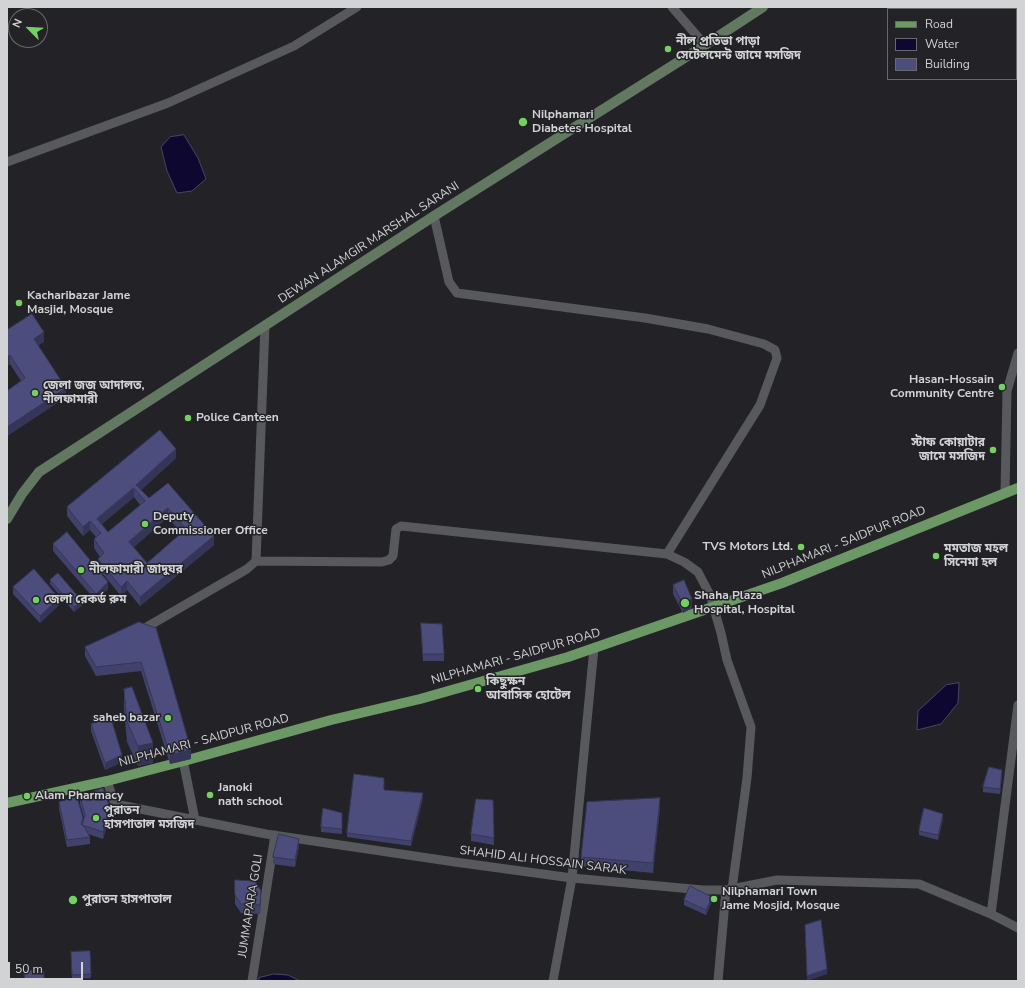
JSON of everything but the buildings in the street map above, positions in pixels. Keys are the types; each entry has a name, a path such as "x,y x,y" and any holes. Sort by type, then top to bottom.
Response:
{"main road":[{"name":"NILPHAMARI - SAIDPUR ROAD","path":"7,803 107,781 184,761 332,720 420,699 568,657 782,583 1018,488"}],"street":[{"path":"7,162 182,96 294,46 358,7"},
{"path":"672,7 705,45"},
{"name":"DEWAN ALAMGIR MARSHAL SARANI","path":"7,519 22,494 39,472 264,325 763,7"},
{"path":"434,216 449,282 457,293 645,318 708,329 764,344 775,350 777,358 760,405 667,554"},
{"path":"256,562 264,325"},
{"path":"1005,492 1007,390 1018,353"},
{"path":"7,508 22,494"},
{"path":"149,643 145,628 247,569 256,562 382,562 389,560 393,556 396,529 401,526 667,554 684,562 698,572 710,595 722,633 727,660 751,726 747,778 729,890 718,981"},
{"path":"553,981 572,878 594,648"},
{"path":"991,914 1018,705"},
{"path":"180,746 195,820"},
{"name":"SHAHID ALI HOSSAIN SARAK","path":"107,781 114,804 275,835 572,878 703,890 729,890 777,880 919,884 991,914 1018,928"},
{"name":"JUMMAPARA GOLI","path":"252,981 275,835"}],"water":[{"path":"184,135 198,158 206,179 192,191 177,193 167,171 161,147 170,137"},
{"path":"959,683 958,703 941,724 917,730 918,711 946,685"},
{"path":"274,974 288,975 300,981 259,981 259,978"}],"place":[{"name":"নীল প্রতিভা পাড়া সেটেলমেন্ট জামে মসজিদ","path":"668,49"},
{"name":"Nilphamari Diabetes Hospital","path":"523,122"},
{"name":"Kacharibazar Jame Masjid, Mosque","path":"19,303"},
{"name":"Hasan-Hossain Community Centre","path":"1002,387"},
{"name":"জেলা জজ আদালত, নীলফামারী","path":"35,393"},
{"name":"Police Canteen","path":"188,418"},
{"name":"স্টাফ কোয়াটার জামে মসজিদ","path":"993,450"},
{"name":"Deputy Commissioner Office","path":"145,524"},
{"name":"TVS Motors Ltd.","path":"801,547"},
{"name":"মমতাজ মহল সিনেমা হল","path":"936,556"},
{"name":"নীলফামারী জাদুঘর","path":"81,570"},
{"name":"জেলা রেকর্ড রুম","path":"36,600"},
{"name":"Shaha Plaza Hospital, Hospital","path":"685,603"},
{"name":"কিছুক্ষন আবাসিক হোটেল","path":"478,689"},
{"name":"saheb bazar","path":"168,718"},
{"name":"Janoki nath school","path":"210,795"},
{"name":"Alam Pharmacy","path":"27,796"},
{"name":"পুরাতন হাসপাতাল মসজিদ","path":"96,818"},
{"name":"Nilphamari Town Jame Mosjid, Mosque","path":"714,899"},
{"name":"পুরাতন হাসপাতাল","path":"73,900"}]}
